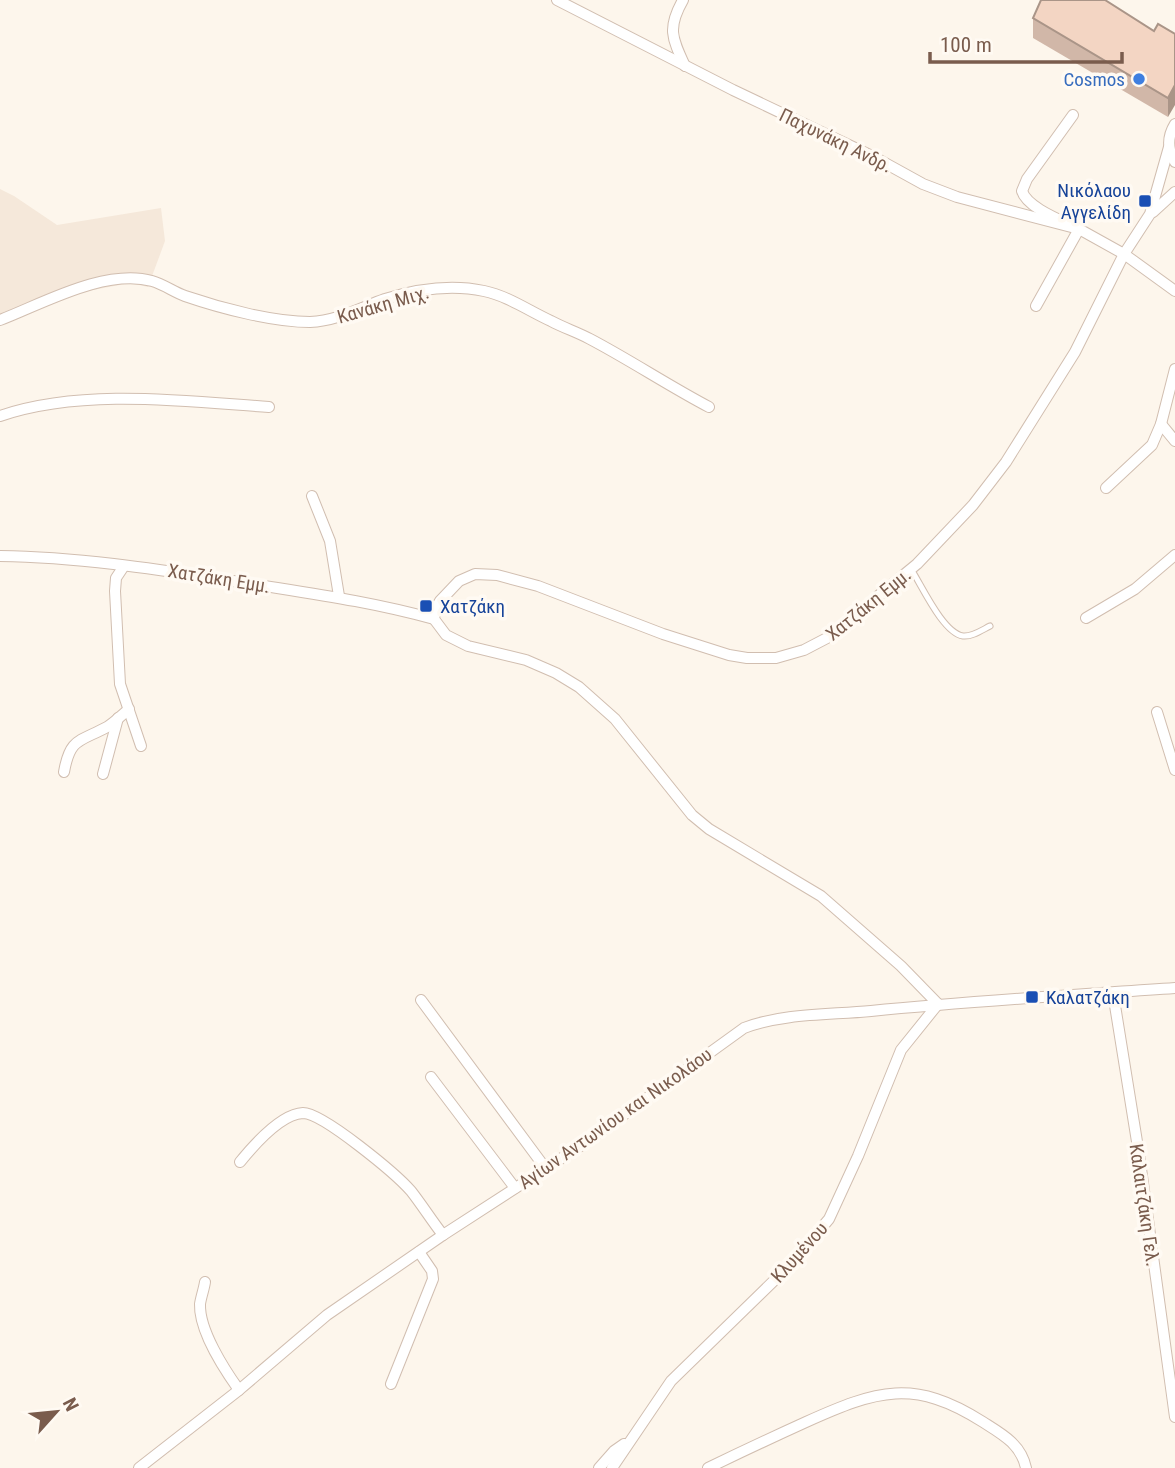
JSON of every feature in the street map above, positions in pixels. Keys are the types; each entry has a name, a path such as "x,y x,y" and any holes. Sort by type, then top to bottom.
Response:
{"street":[{"name":"Παχυνάκη Ανδρ.","path":"557,0 932,188 1079,229 1124,254 1175,291"},
{"path":"684,0 676,13 672,28 685,66"},
{"path":"1036,306 1079,229 1033,206 1024,198 1022,191 1073,115"},
{"path":"1150,214 1175,124"},
{"path":"1169,147 1175,162"},
{"path":"1150,214 1175,192"},
{"name":"Χατζάκη Εμμ.","path":"434,619 440,601 459,581 475,575 497,575 538,586 663,634 729,655 776,658 804,650 827,638 911,569 973,505 1023,436 1075,352 1124,254 1150,214"},
{"name":"Κανάκη Μιχ.","path":"0,320 68,291 126,279 152,281 184,295 236,311 310,322 334,319 385,300 433,288 466,288 486,291 514,301 589,338 709,407"},
{"path":"1106,488 1146,452 1157,435 1175,369"},
{"path":"0,416 36,405 113,399 270,407"},
{"path":"1161,424 1175,441"},
{"path":"312,496 332,550 340,596"},
{"path":"1086,618 1135,589 1175,555"},
{"name":"Χατζάκη Εμμ.","path":"0,556 49,557 154,568 340,596 434,619 446,635 468,646 526,660 556,673 579,687 615,719 692,815 821,896 901,966 937,1004"},
{"path":"124,566 116,578 114,591 120,684 141,746"},
{"path":"64,772 70,749 77,742 108,726 129,709"},
{"path":"1157,712 1175,770"},
{"path":"103,774 118,718"},
{"name":"Αγίων Αντωνίου και Νικολάου","path":"139,1468 239,1390 327,1315 443,1235 582,1145 744,1028 759,1022 937,1004 1175,988"},
{"name":"Καλαιτζάκη Γελ.","path":"1113,993 1139,1154 1175,1417"},
{"path":"421,1000 545,1169"},
{"name":"Κλυμένου","path":"612,1468 671,1381 789,1266 830,1219 901,1050 937,1004"},
{"path":"431,1077 515,1188"},
{"path":"240,1162 259,1141 290,1116 302,1113 316,1115 329,1122 389,1170 410,1190 443,1235"},
{"path":"391,1384 433,1279 432,1271 419,1252"},
{"path":"205,1282 200,1305 205,1326 221,1366 239,1390"},
{"path":"708,1468 846,1405 865,1398 895,1393 924,1396 950,1403 973,1416 1008,1437 1018,1449 1026,1468"},
{"path":"599,1468 614,1451 629,1441"}],"lane":[{"path":"911,569 934,608 951,629 961,636 969,636 990,626"}],"shaded area":[{"path":"0,189 57,225 161,208 165,241 148,287 130,283 61,296 0,325"}],"building":[{"name":"Cosmos","path":"1041,0 1105,0 1154,31 1158,24 1175,34 1175,85 1168,98 1033,18"}],"place":[{"name":"Cosmos","path":"1139,79"},
{"name":"Νικόλαου Αγγελίδη","path":"1145,201"},
{"name":"Χατζάκη","path":"426,606"},
{"name":"Καλατζάκη","path":"1032,997"}]}
